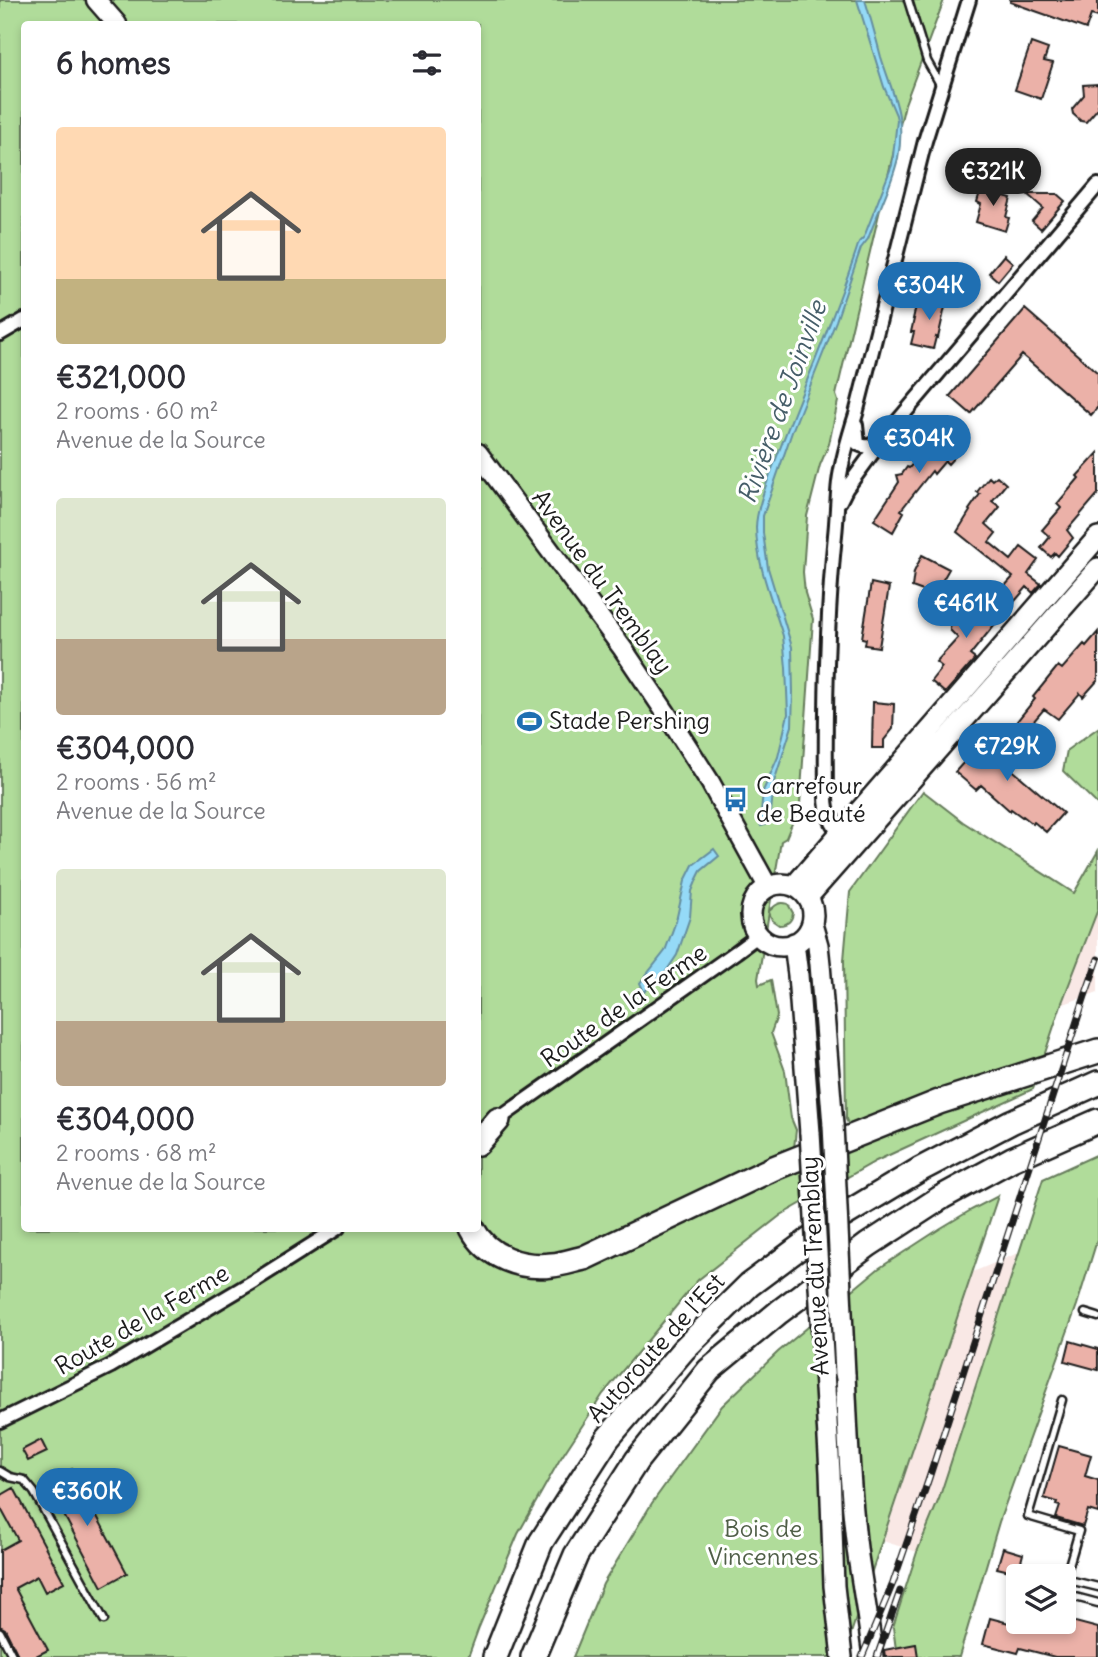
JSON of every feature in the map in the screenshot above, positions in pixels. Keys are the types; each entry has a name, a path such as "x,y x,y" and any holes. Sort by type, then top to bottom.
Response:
{"highway":[{"path":"473,1232 493,1253 525,1266 552,1265 584,1258 774,1167 939,1102 1098,1051"},
{"name":"Autoroute de l’Est","path":"495,1657 541,1542 608,1438 684,1349 749,1285 839,1218 919,1170 1012,1122 1098,1083"},
{"path":"481,1140 498,1120"},
{"path":"533,1657 576,1555 637,1460 709,1370 779,1312 868,1245 942,1198 1012,1159 1098,1121"}],"main road":[{"path":"96,0 114,21"},
{"name":"Avenue du Tremblay","path":"481,457 666,713 710,782 768,887"},
{"path":"846,841 1098,537"},
{"path":"801,892 1098,568"},
{"path":"776,884 801,892 812,906 813,915 812,924 802,939 779,945 771,944 759,935 751,918 755,900 761,893 776,884"},
{"name":"Avenue du Tremblay","path":"812,924 820,964 833,1125 851,1480 858,1556 873,1657"},
{"name":"Avenue du Tremblay","path":"794,943 810,1133 834,1586 842,1657"}],"street":[{"path":"846,841 833,826 826,806 825,760 830,586 839,482 925,141 970,0"},
{"path":"838,505 846,489 885,436 1098,186"},
{"path":"0,334 21,322"},
{"path":"856,414 858,444 867,447 885,436"},
{"name":"Route de la Ferme","path":"481,1131 759,935"},
{"name":"Route de la Ferme","path":"0,1421 111,1366 332,1232"}],"lane":[{"path":"908,0 927,61 942,88"},
{"path":"1085,1313 1098,1317"},
{"path":"1062,1400 1028,1516 1079,1531 1065,1579 1098,1587"},
{"path":"0,1474 24,1480 34,1492 104,1620"},
{"path":"1076,1597 1098,1603"},
{"path":"0,1632 13,1657"}],"shaded area":[{"path":"1098,909 1098,992 1061,1005 1087,937"},
{"path":"1018,1253 939,1499 917,1552 883,1541 973,1272"}],"green space":[{"path":"0,0 944,0 905,104 836,395 838,401 829,444 820,465 807,516 803,572 805,593 813,619 800,804 786,838 781,841 769,911 777,904 785,903 793,913 789,922 779,925 772,920 769,912 758,979 759,985 771,980 777,1016 771,1033 785,1071 791,1118 796,1130 793,1157 783,1156 786,1176 898,1127 1011,1088 1035,1084 1033,1089 876,1161 781,1215 698,1280 603,1394 559,1461 518,1534 468,1657 0,1657"},
{"path":"1098,728 1098,805 1063,771 1067,750"},
{"path":"923,791 963,822 1074,893 1098,851 1098,909 1042,1062 849,1126 846,1119 844,960 850,892"},
{"path":"1098,1154 1098,1237 1077,1305 999,1522 959,1657 897,1657 893,1627 917,1552 939,1499 1043,1179"},
{"name":"Bois de Vincennes","path":"998,1196 843,1657 573,1657 603,1584 652,1503 722,1406 778,1352 878,1269 941,1228"}],"water":[{"path":"857,0 865,0 894,95 899,118 900,143 892,178 868,239 861,248 763,516 768,568 792,647 793,692 792,726 774,782 771,812 765,825 761,826 763,791 778,757 788,714 783,636 762,569 757,542 757,519 770,475 832,319 859,242 864,237 892,165 896,115 884,87"},
{"path":"714,849 719,856 701,871 697,879 692,891 690,917 677,955 665,973 644,992 640,983 665,951 676,921 685,881 693,865"}],"building":[{"path":"1010,0 1098,0 1098,17 1091,15 1086,29"},
{"path":"1031,43 1048,49 1044,61 1053,63 1041,99 1015,90"},
{"path":"1098,84 1098,108 1086,122 1081,121 1073,114 1072,109 1084,95 1083,85"},
{"path":"1001,181 997,194 1011,198 1005,231 976,222 981,204 977,202 980,192"},
{"path":"1027,194 1057,194 1065,201 1041,229 1032,221 1043,208"},
{"path":"1004,255 1013,263 998,281 989,273"},
{"path":"950,285 933,349 911,344 916,306 928,309"},
{"path":"1025,309 1098,373 1098,407 1091,415 1022,355 971,414 950,396"},
{"path":"949,423 965,438 954,450 958,453 948,464 945,461 934,474 932,471 901,510 904,512 893,532 874,520 899,482 897,475 909,468"},
{"path":"1098,453 1098,494 1067,530 1073,538 1058,556 1055,553 1051,557 1041,548 1050,537 1042,530 1061,508 1057,504 1079,478 1077,476"},
{"path":"997,476 1006,484 992,501 1000,507 986,524 996,533 989,542 1011,560 1021,547 1038,560 1028,574 1041,584 1033,593 1027,587 1015,601 1002,589 1013,577 957,532 980,494 977,492 989,477 992,480"},
{"path":"922,555 949,569 934,595 912,587 914,572"},
{"path":"871,583 889,587 879,647 865,645 866,639 862,638"},
{"path":"978,593 985,599 989,595 1002,607 995,615 999,619 970,655 975,659 945,693 931,681 942,667 936,662 958,638 950,630 951,619 976,623 961,614"},
{"path":"1098,632 1098,680 1083,697 1080,693 1058,719 1044,709 1027,729 1017,721 1058,666 1062,669"},
{"path":"873,702 894,704 893,729 884,740 884,748 872,748"},
{"path":"992,731 1013,748 1002,761 1063,813 1046,832 1034,822 1033,824 1011,809 1010,811 981,785 976,790 955,772"},
{"path":"1070,1341 1098,1349 1098,1370 1065,1361"},
{"path":"41,1440 47,1452 28,1461 22,1450"},
{"path":"1059,1446 1091,1455 1085,1476 1098,1480 1098,1513 1088,1510 1083,1526 1056,1518 1060,1506 1056,1505 1057,1502 1044,1498"},
{"path":"72,1469 127,1573 102,1587 47,1483"},
{"path":"14,1488 64,1582 45,1592 37,1576 15,1588 48,1650 34,1657 19,1657 5,1629 0,1626 0,1550 18,1540 0,1507 0,1496"},
{"path":"1003,1548 1023,1554 1020,1564 1006,1564 1006,1570 997,1568"},
{"path":"990,1618 1006,1622 1006,1634 1076,1634 1076,1622 1098,1628 1098,1657 1055,1657 1020,1648 1018,1653 983,1644"},
{"path":"916,1644 918,1657 885,1657 884,1650"}],"railway":[{"path":"862,1657 893,1583 929,1478 1098,959"},
{"path":"877,1657 900,1591"}],"place":[{"name":"Stade Pershing","path":"529,721"},
{"name":"Carrefour de Beauté","path":"736,800"}],"water label":[{"name":"Rivière de Joinville","path":"782,402"}]}
